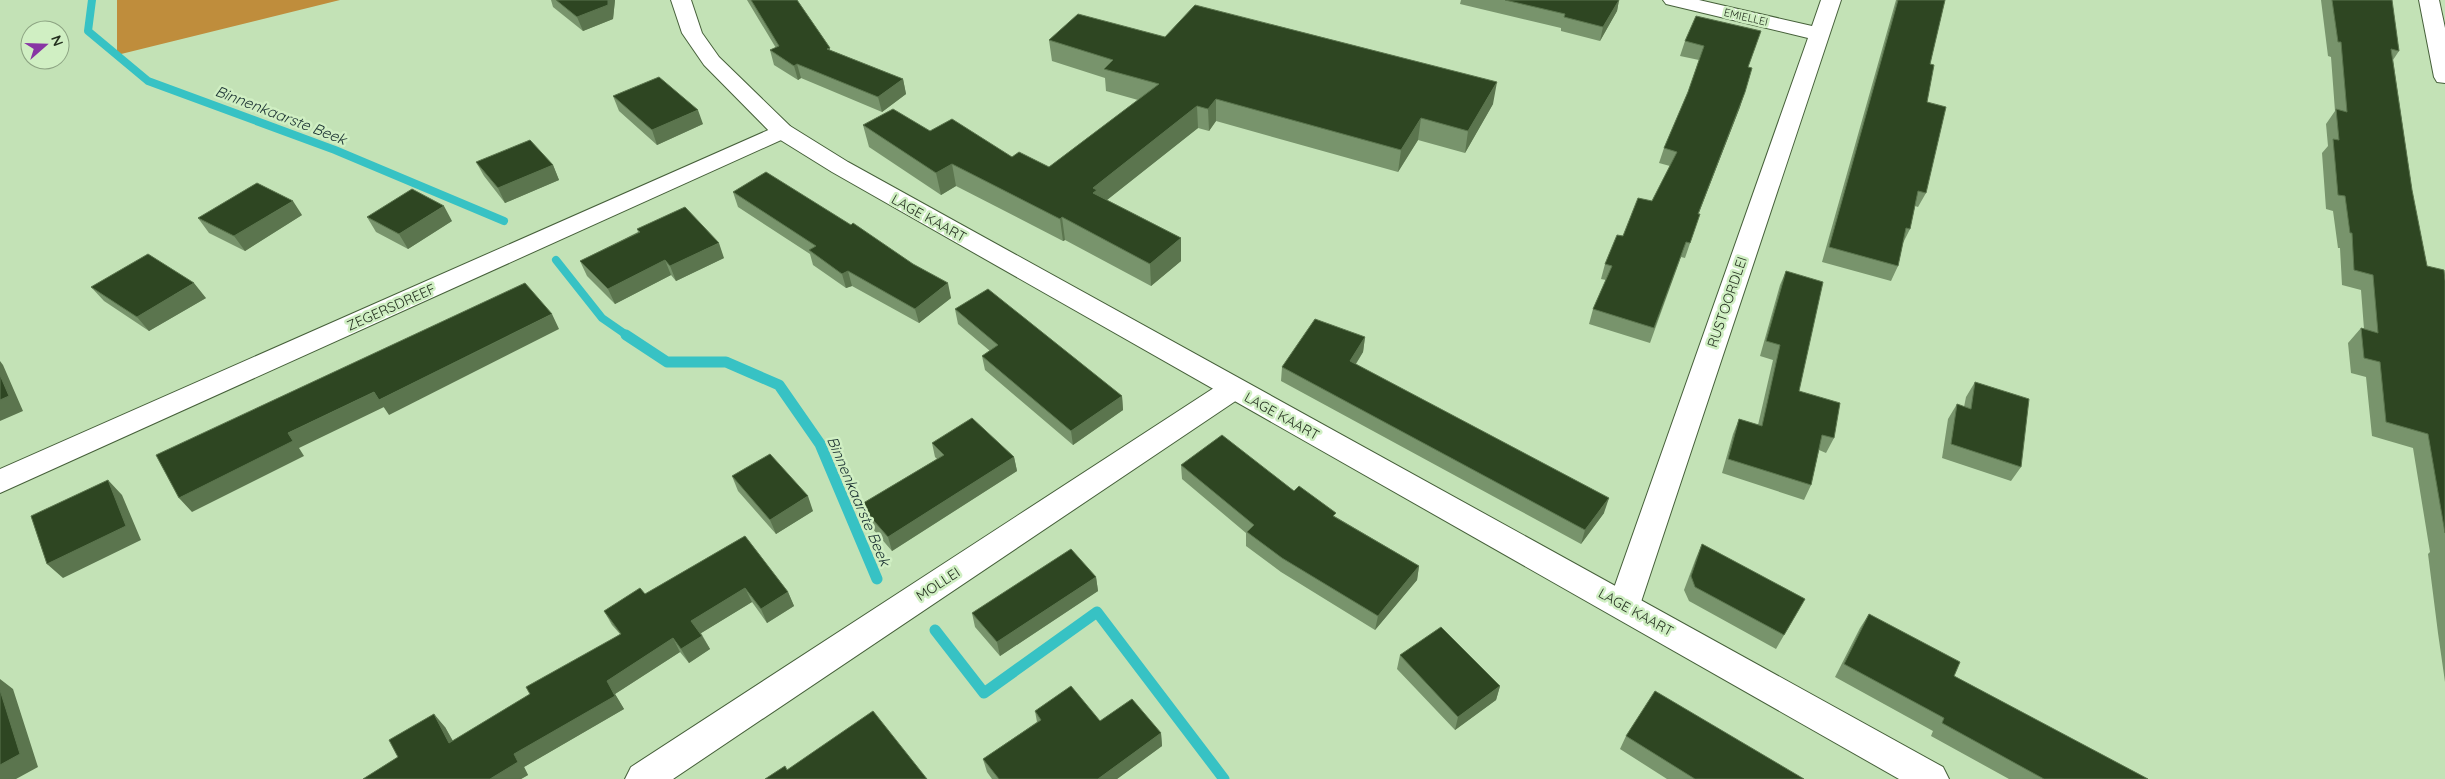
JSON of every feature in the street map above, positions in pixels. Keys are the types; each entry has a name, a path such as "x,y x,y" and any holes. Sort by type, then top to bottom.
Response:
{"street":[{"name":"LAGE KAART","path":"681,0 692,33 711,61 782,131 840,167 1233,389 1624,605 1931,779"},
{"name":"EMIELLEI","path":"1672,0 1819,34"},
{"name":"RUSTOORDLEI","path":"1624,605 1831,0"},
{"path":"2429,0 2445,77"},
{"name":"ZEGERSDREEF","path":"0,482 782,131"},
{"name":"MOLLEI","path":"642,779 1233,389"}],"shaded area":[{"path":"117,0 340,0 117,55"}],"building":[{"path":"556,0 608,0 608,5 577,17"},
{"path":"751,0 797,0 830,48 827,49 903,79 878,97 797,64 794,66 770,50 779,46"},
{"path":"1505,0 1619,0 1603,27 1564,17 1565,14"},
{"path":"1898,0 1945,0 1930,64 1934,65 1927,102 1946,107 1926,193 1918,191 1910,229 1906,228 1898,266 1829,247"},
{"path":"2332,0 2392,0 2399,51 2391,49 2412,190 2427,266 2444,270 2445,533 2428,434 2386,422 2380,362 2364,358 2361,328 2378,333 2373,275 2354,270 2352,233 2350,233 2345,196 2338,195 2333,139 2339,140 2336,109 2347,112 2341,42 2338,42"},
{"path":"1195,5 1497,82 1468,131 1421,118 1401,150 1216,99 1208,109 1197,106 1093,188 1097,190 1093,193 1181,238 1150,264 1062,217 1060,219 952,164 936,173 863,125 893,109 930,131 952,119 1012,157 1019,152 1049,167 1159,84 1104,69 1113,60 1049,40 1078,14 1165,37"},
{"path":"1696,16 1761,31 1748,67 1752,68 1745,92 1698,214 1700,214 1690,243 1686,242 1654,328 1593,309 1612,266 1605,264 1617,235 1623,236 1638,198 1652,201 1677,152 1664,148 1688,92 1704,46 1685,41"},
{"path":"659,77 698,110 652,130 613,96"},
{"path":"530,140 553,165 498,188 476,162"},
{"path":"766,172 851,225 853,223 913,264 948,283 915,309 848,271 842,274 809,250 816,246 733,192"},
{"path":"257,183 293,201 234,236 198,218"},
{"path":"412,189 444,206 399,234 367,217"},
{"path":"685,207 719,243 670,266 665,260 608,289 580,261 640,232 637,229"},
{"path":"148,254 194,283 137,317 91,287"},
{"path":"1786,271 1823,282 1799,391 1840,403 1834,438 1822,435 1811,485 1728,459 1739,419 1762,426 1780,345 1766,341"},
{"path":"525,283 552,314 379,400 374,392 288,433 293,441 179,498 156,455"},
{"path":"988,289 1122,396 1071,431 982,356 998,345 955,309"},
{"path":"1315,319 1365,337 1350,361 1609,498 1585,530 1282,367"},
{"path":"0,375 9,396 0,400"},
{"path":"1975,382 2029,399 2021,467 1951,444 1957,404 1971,409"},
{"path":"972,418 1014,457 888,537 860,505 944,455 932,443"},
{"path":"1222,435 1294,491 1299,486 1336,513 1333,516 1419,566 1378,616 1282,558 1247,532 1254,525 1181,465"},
{"path":"770,454 808,496 770,520 732,476"},
{"path":"108,480 126,526 47,564 31,516"},
{"path":"745,536 788,592 761,609 745,588 691,621 702,636 681,649 673,638 607,681 615,696 514,754 518,762 490,779 363,779 398,757 389,740 434,714 449,743 530,694 526,687 621,634 604,611 640,588 645,594"},
{"path":"1702,544 1805,599 1784,635 1695,587 1691,576"},
{"path":"1071,549 1096,577 997,642 972,613"},
{"path":"1869,614 1960,662 1954,676 2148,779 2044,779 1942,723 1944,718 1844,664"},
{"path":"1441,627 1500,686 1458,717 1400,655"},
{"path":"1071,686 1100,721 1132,699 1161,733 1098,779 999,779 983,759 1041,720 1035,711"},
{"path":"0,690 20,754 0,765"},
{"path":"1655,691 1804,779 1695,779 1626,736"},
{"path":"873,711 927,779 765,779 785,766 787,770"}],"waterway":[{"name":"Binnenkaarste Beek","path":"92,0 88,31 148,81 335,150 504,221"},
{"name":"Binnenkaarste Beek","path":"556,260 602,318 628,336"},
{"name":"Binnenkaarste Beek","path":"626,335 667,362 726,362 779,385 820,444 877,579"},
{"name":"Binnenkaarste Beek","path":"935,630 984,693 1097,612 1224,779"}]}
